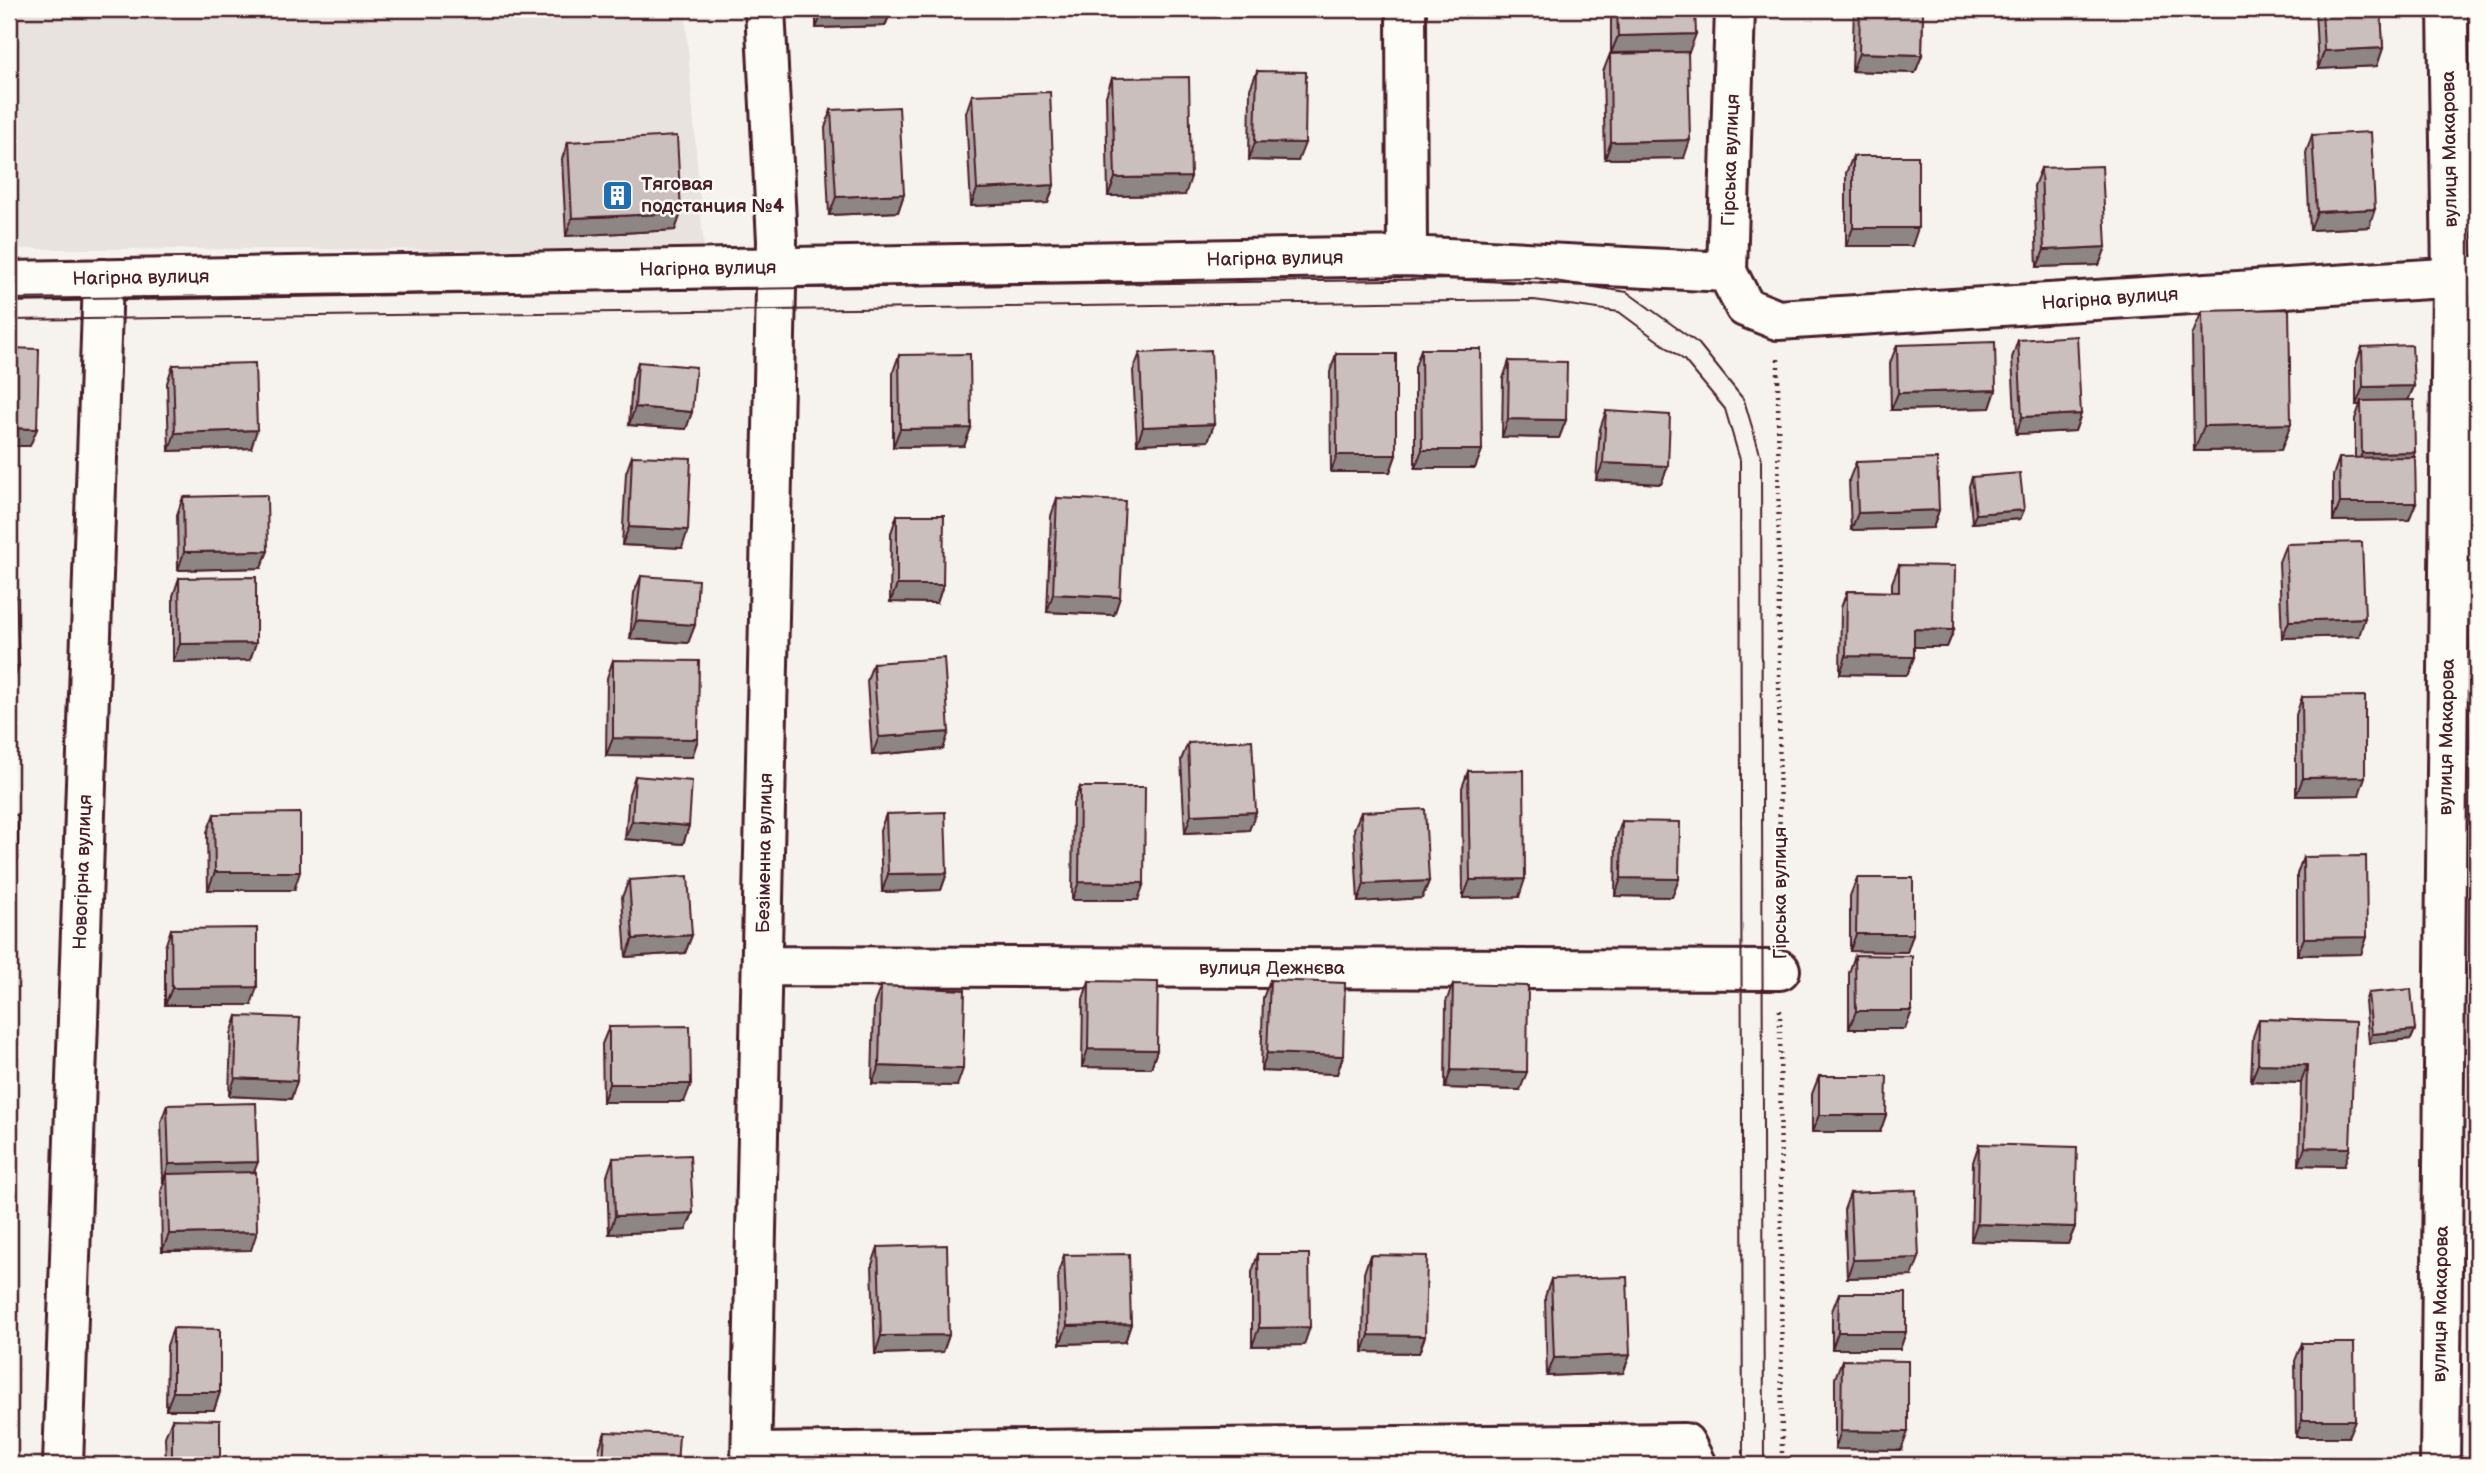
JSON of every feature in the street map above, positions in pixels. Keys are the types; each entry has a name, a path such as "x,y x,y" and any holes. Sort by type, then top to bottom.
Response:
{"street":[{"name":"Нагірна вулиця","path":"765,9 777,254"},
{"path":"1406,9 1407,256"},
{"name":"Гірська вулиця","path":"1735,9 1727,272 1762,314"},
{"name":"вулиця Макарова","path":"2440,1465 2465,276 2448,9"},
{"name":"Нагірна вулиця","path":"9,281 777,254 1407,256 1727,272"},
{"name":"Безіменна вулиця","path":"752,1459 777,254"},
{"name":"Нагірна вулиця","path":"1762,314 2465,276"},
{"name":"Новогірна вулиця","path":"63,1465 103,279"},
{"name":"вулиця Дежнєва","path":"763,966 1780,970"},
{"path":"752,1459 1685,1443 1696,1465"}],"path":[{"name":"Гірська вулиця","path":"1762,314 1780,970 1782,1465"}],"shaded area":[{"path":"9,9 685,9 704,250 9,249"}],"building":[{"path":"823,9 880,9 823,11"},
{"path":"1617,9 1695,9 1696,34 1618,36"},
{"path":"1860,9 1923,9 1922,55 1859,53"},
{"path":"2322,9 2381,9 2383,48 2324,51"},
{"path":"1688,52 1690,140 1611,142 1610,54"},
{"path":"1257,71 1306,72 1305,143 1255,142"},
{"path":"1189,77 1191,177 1115,178 1112,78"},
{"path":"1050,92 1054,185 977,189 972,95"},
{"path":"899,107 904,194 836,197 831,110"},
{"path":"2371,132 2375,209 2317,212 2312,135"},
{"name":"Тяговая подстанция №4","path":"677,136 681,213 572,218 568,142"},
{"path":"1853,156 1918,156 1918,228 1853,228"},
{"path":"2102,166 2106,247 2044,250 2041,168"},
{"path":"2289,309 2291,424 2204,426 2202,311"},
{"path":"2077,336 2081,414 2022,417 2018,340"},
{"path":"1995,342 1996,390 1898,393 1897,345"},
{"path":"2412,345 2414,386 2363,387 2362,347"},
{"path":"9,348 39,349 37,429 9,428"},
{"path":"1421,349 1481,349 1482,450 1422,450"},
{"path":"1211,350 1214,424 1143,427 1140,353"},
{"path":"970,354 971,428 900,429 899,355"},
{"path":"1336,354 1396,354 1396,455 1337,455"},
{"path":"1509,361 1567,362 1566,420 1508,419"},
{"path":"638,362 696,367 692,412 635,407"},
{"path":"255,363 257,430 175,433 173,365"},
{"path":"2414,400 2415,452 2362,453 2361,401"},
{"path":"1606,411 1670,415 1668,466 1603,463"},
{"path":"632,456 691,458 688,530 629,527"},
{"path":"2415,457 2416,503 2340,503 2339,458"},
{"path":"1937,459 1939,510 1858,513 1856,462"},
{"path":"2020,473 2024,510 1976,514 1972,477"},
{"path":"267,495 268,551 184,552 183,497"},
{"path":"1057,498 1125,501 1120,597 1053,594"},
{"path":"897,515 944,515 943,585 897,585"},
{"path":"2362,542 2365,618 2289,621 2286,544"},
{"path":"1899,565 1955,566 1954,630 1914,629 1914,657 1846,656 1847,591 1899,592"},
{"path":"641,576 698,580 695,625 636,621"},
{"path":"256,577 256,643 180,644 179,578"},
{"path":"16,596 19,666 9,666 9,597"},
{"path":"944,658 949,732 879,737 873,663"},
{"path":"613,660 699,661 698,739 613,738"},
{"path":"9,696 14,697 12,766 9,766"},
{"path":"2365,696 2365,777 2303,778 2302,697"},
{"path":"1252,740 1256,812 1191,815 1188,743"},
{"path":"1524,770 1525,879 1470,880 1468,771"},
{"path":"635,776 692,781 689,826 632,821"},
{"path":"1080,787 1145,787 1144,883 1079,882"},
{"path":"1425,809 1429,881 1364,884 1361,812"},
{"path":"945,812 947,873 888,874 886,814"},
{"path":"300,813 300,872 215,872 214,814"},
{"path":"9,815 18,815 18,859 9,860"},
{"path":"1622,821 1680,822 1679,879 1621,878"},
{"path":"2366,856 2367,937 2304,938 2303,857"},
{"path":"688,876 692,935 633,939 629,880"},
{"path":"1857,878 1913,878 1913,934 1856,934"},
{"path":"257,928 257,987 172,988 171,929"},
{"path":"1855,955 1912,956 1912,1011 1856,1011"},
{"path":"1270,980 1345,983 1343,1056 1267,1053"},
{"path":"1089,981 1158,982 1157,1050 1088,1049"},
{"path":"1453,984 1528,986 1527,1072 1451,1070"},
{"path":"881,986 965,990 963,1069 879,1066"},
{"path":"2411,989 2415,1030 2372,1034 2368,993"},
{"path":"237,1016 300,1018 297,1081 235,1078"},
{"path":"2259,1019 2355,1022 2350,1148 2305,1147 2307,1065 2258,1064"},
{"path":"690,1026 691,1084 609,1084 609,1027"},
{"path":"1819,1076 1887,1076 1886,1115 1819,1115"},
{"path":"256,1103 258,1162 169,1164 167,1105"},
{"path":"1979,1144 2077,1147 2075,1227 1977,1224"},
{"path":"690,1155 693,1213 615,1216 613,1158"},
{"path":"256,1172 257,1232 169,1234 167,1174"},
{"path":"1916,1190 1919,1258 1853,1260 1850,1193"},
{"path":"947,1245 949,1335 881,1336 878,1247"},
{"path":"1129,1254 1131,1324 1067,1326 1064,1255"},
{"path":"1258,1254 1309,1254 1310,1327 1259,1328"},
{"path":"1370,1255 1427,1256 1425,1336 1369,1335"},
{"path":"1627,1277 1630,1355 1554,1358 1551,1279"},
{"path":"1839,1293 1906,1293 1906,1332 1838,1332"},
{"path":"9,1313 11,1358 9,1358"},
{"path":"173,1328 220,1329 220,1392 173,1392"},
{"path":"2302,1343 2354,1343 2355,1420 2302,1420"},
{"path":"1842,1360 1908,1361 1908,1432 1841,1431"},
{"path":"172,1419 220,1420 220,1465 172,1465"},
{"path":"605,1432 679,1435 677,1465 603,1465"}],"tram line":[{"path":"9,299 1535,278 1627,292 1699,344 1744,400 1761,457 1764,1465"},
{"path":"9,320 1534,300 1619,312 1684,360 1725,409 1740,460 1743,1465"}],"place":[{"name":"Тяговая подстанция №4","path":"618,195"}]}
